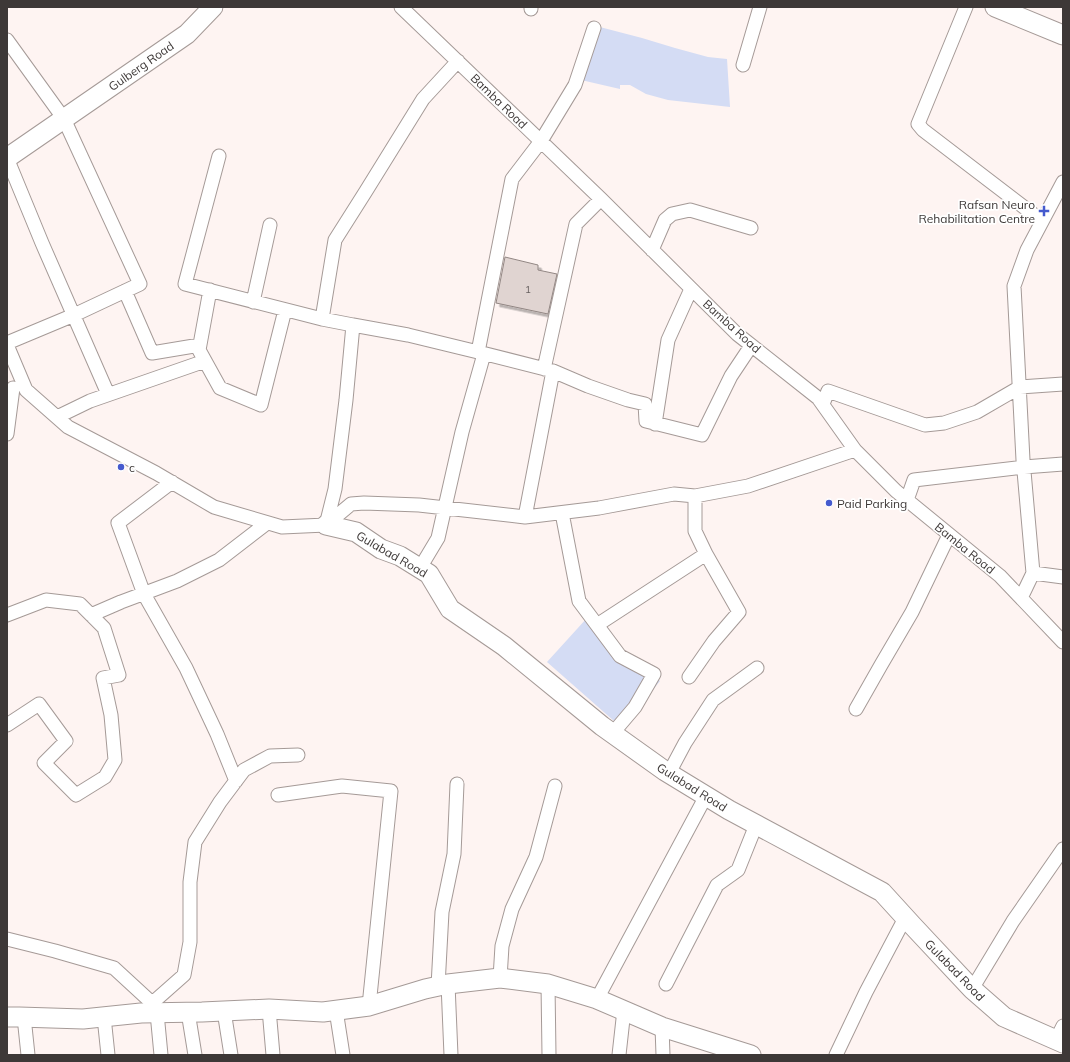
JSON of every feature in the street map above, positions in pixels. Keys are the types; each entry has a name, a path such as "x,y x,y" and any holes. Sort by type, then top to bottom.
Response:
{"street":[{"name":"Gulberg Road","path":"7,158 187,34 212,7"},
{"name":"Bamba Road","path":"401,7 601,199 737,334 818,398 855,450 896,491 1000,576 1063,642"},
{"path":"743,65 760,7"},
{"path":"966,7 918,124 1042,222"},
{"path":"995,7 1063,35"},
{"path":"420,568 438,538 481,353 512,179 541,141 575,86 594,28"},
{"path":"7,40 64,119 140,284 7,344 26,390 68,426 172,482 214,507 282,527 326,524 351,504 364,503 419,505 525,517 599,508 674,494 695,496 748,486 855,450"},
{"path":"322,319 335,240 423,99 458,61"},
{"path":"219,156 185,284 322,319 408,335 548,370 588,386 628,400 645,404 646,421 702,435 731,376 751,346"},
{"path":"7,158 108,394"},
{"path":"1021,598 1033,573 1024,467 1014,286 1027,250 1063,182"},
{"path":"525,517 548,370 576,224 601,199"},
{"path":"652,250 665,220 672,214 690,210 751,228"},
{"path":"253,302 270,225"},
{"path":"655,424 668,340 691,289"},
{"path":"210,290 199,350 220,388 261,405 285,310"},
{"path":"125,291 152,353 200,345"},
{"path":"326,524 334,489 346,400 353,325"},
{"path":"57,418 90,401 108,394 205,362"},
{"path":"823,404 828,391 925,425 944,423 977,412 1020,387 1063,384"},
{"path":"7,434 10,388 26,390"},
{"path":"906,500 914,480 1063,464"},
{"path":"172,482 118,523 144,594 186,668 217,734 236,781"},
{"path":"689,677 714,641 739,612 706,554 695,531 695,496"},
{"path":"562,513 580,601 620,656 654,674 635,707 612,734"},
{"path":"91,615 177,581 219,560 267,523"},
{"name":"Gulabad Road","path":"326,524 356,532 381,549 400,556 430,574 450,609 504,646 612,734 669,773 728,810 882,892 972,989 1004,1017 1061,1036"},
{"path":"856,709 912,612 950,535"},
{"path":"597,625 706,554"},
{"path":"1033,573 1063,577"},
{"path":"7,615 46,600 80,604 104,628 119,675 103,678 111,715 115,760 104,777 76,796 44,763 66,741 39,704 7,725"},
{"path":"669,773 685,743 713,700 757,668"},
{"path":"150,1010 184,975 190,942 190,882 196,842 220,802 244,770 270,756 298,755"},
{"path":"450,1055 443,985 442,912 454,854 457,784"},
{"path":"278,795 342,786 391,791 369,1006"},
{"path":"500,978 502,946 512,909 536,857 554,786"},
{"path":"597,999 706,796"},
{"path":"666,984 717,885 738,870 756,825"},
{"path":"972,989 1014,921 1063,849"},
{"path":"836,1055 866,992 906,918"},
{"path":"7,939 114,968 150,1010 161,1055"},
{"path":"28,1055 16,1017 83,1019 150,1010 188,1012 269,1009 323,1012 369,1006 443,985 500,978 548,984 597,999 723,1051 751,1055"},
{"path":"548,984 549,1055"},
{"path":"269,1009 273,1055"},
{"path":"336,1010 343,1055"},
{"path":"619,1055 624,1010"},
{"path":"224,1011 230,1055"},
{"path":"188,1012 195,1055"},
{"path":"104,1017 108,1055"},
{"path":"662,1027 663,1055"}],"shaded area":[{"path":"596,26 708,57 727,59 730,107 668,100 646,94 630,85 620,85 620,89 581,80"},
{"path":"587,618 660,681 622,728 547,662"}],"building":[{"path":"505,257 538,265 538,270 557,274 548,314 496,303"}],"place":[{"name":"Rafsan Neuro Rehabilitation Centre","path":"1044,211"},
{"name":"c","path":"121,467"},
{"name":"Paid Parking","path":"829,503"}]}
